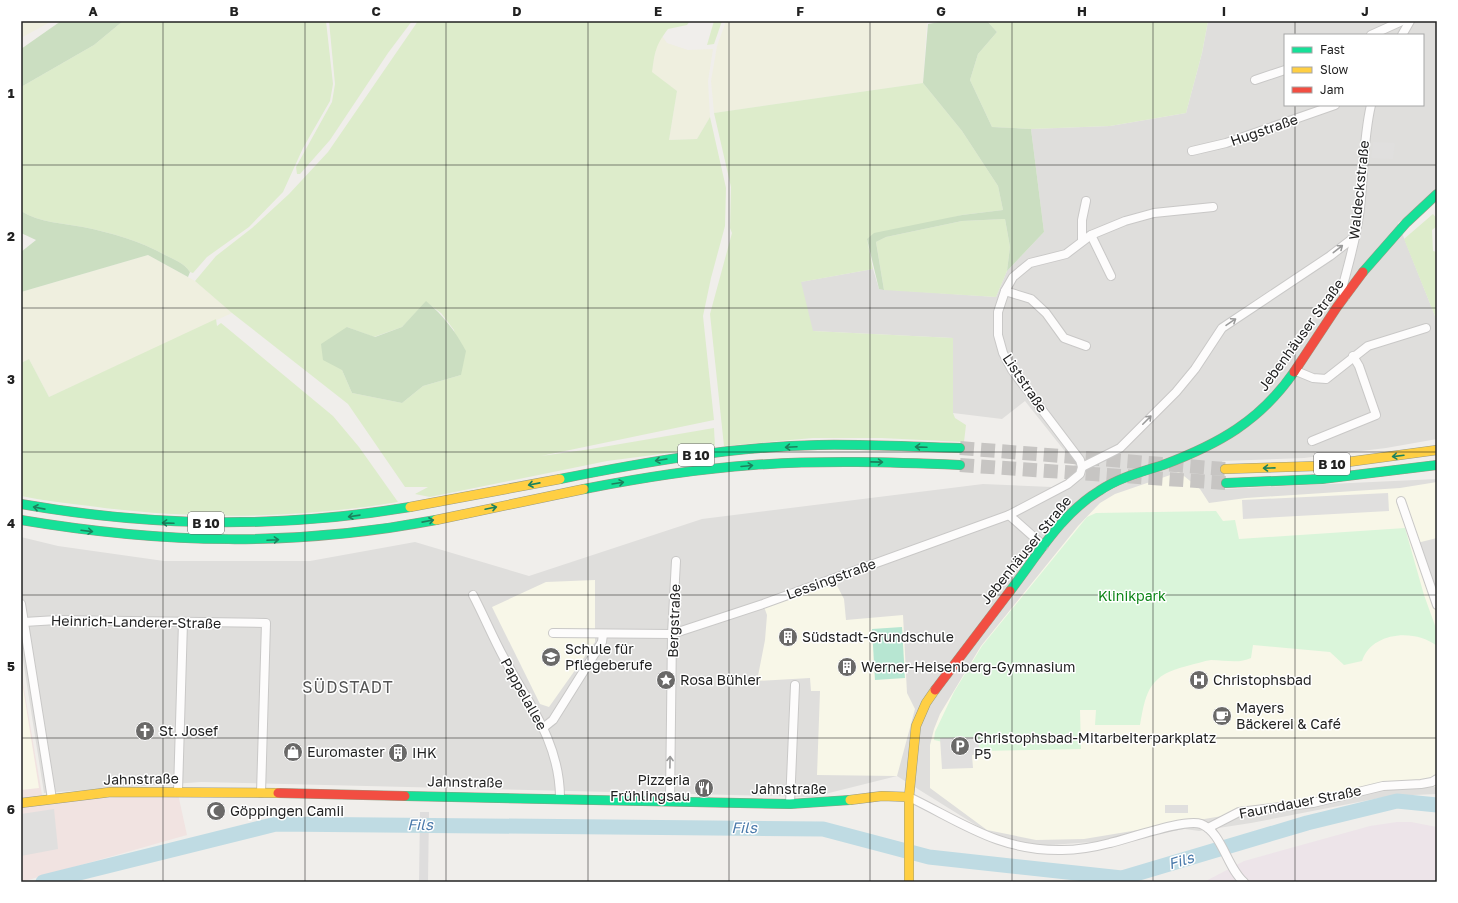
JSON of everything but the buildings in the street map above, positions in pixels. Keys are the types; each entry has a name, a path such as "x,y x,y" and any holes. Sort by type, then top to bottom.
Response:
{"main road":[{"name":"Jebenhäuser Straße","path":"909,882 909,796 916,726 926,703 1044,546 1084,500 1097,490 1111,483 1201,449 1249,422 1280,392 1296,371 1325,325 1345,297 1402,228 1437,194"},
{"name":"B 10","path":"21,504 89,516 173,523 281,523 392,511 607,469 731,451 819,445 960,448"},
{"name":"B 10","path":"1225,469 1318,466 1437,450"},
{"name":"B 10","path":"21,520 88,531 206,541 300,539 402,526 610,484 684,472 818,461 960,465"},
{"name":"B 10","path":"1226,483 1322,479 1437,465"},
{"name":"Jahnstraße","path":"21,803 111,792 560,798 790,804 837,802 866,797 891,795 909,796"}],"street":[{"path":"1373,34 1402,21"},
{"path":"1403,34 1410,21"},
{"path":"1255,80 1284,70"},
{"name":"Hugstraße","path":"1192,151 1226,143 1332,106"},
{"name":"Waldeckstraße","path":"1345,297 1342,289 1356,236 1360,208 1363,150 1371,106"},
{"path":"1082,240 1082,220 1086,201"},
{"name":"Liststraße","path":"1082,467 1080,460 1012,370 1003,354 998,335 998,312 1005,290 1014,276 1023,268 1037,260 1066,254 1082,240 1125,221 1154,214 1213,207"},
{"path":"1091,235 1111,276"},
{"path":"1082,467 1120,448 1176,392 1195,369 1222,328 1330,256 1356,236"},
{"path":"1005,290 1031,299 1046,313 1064,338 1086,346"},
{"path":"1296,371 1313,378 1326,379 1352,356 1368,346 1426,328"},
{"path":"1312,442 1376,416 1359,366 1352,356"},
{"name":"Lessingstraße","path":"553,633 672,634 763,604 1009,515 1068,484 1080,474 1082,467"},
{"path":"1401,501 1437,605"},
{"path":"1009,515 1044,546"},
{"name":"Bergstraße","path":"670,801 672,634 676,561"},
{"name":"Pappelallee","path":"473,594 503,657 543,728 559,770 560,798"},
{"path":"21,604 52,799"},
{"name":"Heinrich-Landerer-Straße","path":"24,622 57,620 266,623 260,793"},
{"path":"178,792 183,622"},
{"path":"543,728 553,720 602,642 603,634"},
{"path":"21,665 30,664"},
{"path":"790,804 794,685"},
{"name":"Faurndauer Straße","path":"1208,828 1239,812 1313,803 1383,786 1421,784 1432,782 1437,779"},
{"path":"909,796 987,837 1018,847 1037,850 1063,850 1108,844 1187,824 1200,824 1208,828 1216,838 1234,869 1244,882"}],"shaded area":[{"path":"1208,21 1437,21 1437,190 1398,223 1437,321 1437,439 1386,448 1304,458 1222,461 1224,489 1437,479 1437,794 1390,796 1251,823 1199,831 1185,829 1107,841 1036,846 987,832 897,776 813,797 201,782 44,793 21,647 21,537 58,546 164,561 310,561 415,542 529,576 702,519 983,484 1052,487 1070,478 1075,464 1025,401 1002,419 953,413 953,338 812,331 800,282 873,269 879,289 996,297 1007,271 1044,232 1031,129 1110,126 1186,113 1202,53"},
{"path":"1373,142 1395,143 1393,159 1371,158"},
{"name":"Christophsbad","path":"1179,472 1200,489 1209,503 1246,498 1400,488 1437,482 1437,538 1413,544 1437,614 1437,787 1392,788 1084,839 1036,840 987,830 930,788 930,745 934,729 940,714 981,646 1078,526 1100,503 1115,494"},
{"path":"1388,493 1389,511 1243,519 1242,500"},
{"path":"833,578 844,599 846,620 903,615 907,693 915,709 897,776 817,775 820,691 811,691 810,678 757,681 765,640 767,615 763,604"},
{"name":"Schule für Pflegeberufe","path":"595,580 595,642 549,707 540,704 492,607 546,582"},
{"path":"21,671 43,801 178,794 187,835 21,882"},
{"path":"21,675 39,788 21,790"},
{"name":"Christophsbad-Mitarbeiterparkplatz P5","path":"978,737 980,754 972,755 973,768 942,769 940,738"},
{"path":"1165,805 1188,805 1188,813 1165,813"},
{"path":"54,809 58,849 21,856 21,814"},
{"path":"1397,822 1411,822 1437,827 1437,882 1204,882 1244,861 1370,826"}],"green space":[{"path":"21,21 52,21 21,38"},
{"path":"61,21 123,21 94,45 21,87 21,49"},
{"path":"123,21 326,21 333,84 330,101 303,148 283,192 249,227 207,257 193,273 179,262 136,242 94,229 43,220 21,211 21,87 94,45"},
{"path":"329,21 412,21 388,53 330,140 300,174 297,174 296,167 332,102 335,84"},
{"path":"418,21 690,21 687,25 668,29 660,40 656,49 652,72 677,91 669,140 697,139 710,117 726,188 725,226 711,278 703,316 714,420 541,456 714,428 715,447 607,461 430,497 415,494 428,487 405,487 348,404 232,313 195,281 216,256 252,228 289,194 328,152","holes":["426,302 441,313 454,330 461,375 423,386 402,403 352,393 342,370 347,327 374,337 402,327"]},
{"path":"714,21 722,21 714,44 707,45"},
{"path":"726,21 927,21 923,83 714,113 711,81 717,46"},
{"path":"945,21 987,21 997,32 978,54 970,80 992,127 1031,129 1044,232 1007,271 1010,247 1005,219 962,221 886,237 876,242 884,290 879,289 867,239 874,233 962,215 1003,210 998,186 962,131 923,83 928,24"},
{"path":"987,21 1208,21 1202,53 1186,113 1110,126 1031,129 992,127 970,80 978,54 997,32"},
{"path":"662,36 667,43 688,50 713,49 708,81 710,117 697,139 669,140 677,91 651,73 657,43"},
{"path":"923,83 962,131 998,186 1003,210 962,215 867,239 873,269 801,282 813,331 953,338 953,413 955,418 966,425 964,442 881,438 813,438 724,446 710,314 732,233 730,228 731,187 714,113"},
{"path":"21,211 43,220 94,229 136,242 179,262 190,272 188,277 148,255 21,292 21,252 36,240 21,233"},
{"path":"1433,214 1437,219 1437,226 1432,230 1433,251 1437,252 1437,321 1404,239"},
{"path":"1005,219 1010,247 1007,271 996,297 884,290 876,242 886,237 962,221"},
{"path":"148,255 195,281 232,313 49,397 29,359 21,363 21,292"},
{"path":"426,301 449,324 466,351 461,375 423,386 402,403 352,393 342,370 323,360 321,344 347,327 375,337 402,327"},
{"path":"216,319 217,326 221,323 333,416 359,447 398,502 321,512 244,516 167,514 128,511 21,496 21,363 29,359 49,397"},
{"name":"Klinikpark","path":"1216,511 1223,521 1235,520 1239,539 1405,528 1424,595 1437,631 1437,646 1428,640 1417,637 1406,635 1395,636 1374,644 1367,651 1362,661 1344,665 1330,652 1253,645 1251,658 1246,660 1208,660 1175,670 1157,679 1148,693 1140,725 1095,725 1096,710 1080,710 1081,749 983,751 934,740 935,732 954,692 982,646 1087,517 1096,513"},
{"path":"902,627 905,678 875,680 872,629"}],"pier":[{"path":"420,812 429,812 428,882 419,882"}],"waterway":[{"name":"Fils","path":"43,882 276,824 823,829 929,857 1122,878 1307,823 1397,801 1437,805"}],"tunnel":[{"path":"960,448 1225,469"},
{"path":"960,465 1226,483"}],"traffic: fast":[{"path":"1363,272 1406,223 1437,194"},
{"path":"1010,591 1050,536 1085,500 1114,482 1183,457 1237,429 1267,404 1294,372"},
{"path":"560,479 688,456 785,446 871,445 960,448"},
{"path":"584,489 668,474 753,465 805,462 960,465"},
{"path":"1226,483 1322,479 1437,465"},
{"path":"21,504 70,512 119,517 167,521 216,522 264,522 312,519 410,507"},
{"path":"21,520 126,534 178,538 229,539 331,535 383,529 436,520"},
{"path":"405,796 790,804 850,800"}],"traffic: slow":[{"path":"1225,469 1318,466 1437,450"},
{"path":"410,507 560,479"},
{"path":"436,520 584,489"},
{"path":"909,882 909,797 916,726 926,703 935,690"},
{"path":"21,803 111,792 278,793"},
{"path":"850,800 882,796 909,797"}],"traffic: jam":[{"path":"1294,372 1337,307 1363,272"},
{"path":"935,690 1010,591"},
{"path":"278,793 405,796"}],"place":[{"name":"Südstadt-Grundschule","path":"788,637"},
{"name":"Schule für Pflegeberufe","path":"551,657"},
{"name":"Werner-Heisenberg-Gymnasium","path":"847,667"},
{"name":"Rosa Bühler","path":"666,680"},
{"name":"Christophsbad","path":"1199,680"},
{"name":"Mayers Bäckerei & Café","path":"1222,716"},
{"name":"St. Josef","path":"145,731"},
{"name":"Christophsbad-Mitarbeiterparkplatz P5","path":"960,746"},
{"name":"Euromaster","path":"293,752"},
{"name":"IHK","path":"398,753"},
{"name":"Pizzeria Frühlingsau","path":"704,788"},
{"name":"Göppingen Camii","path":"216,811"}],"district":[{"name":"SÜDSTADT","path":"348,687"}]}
